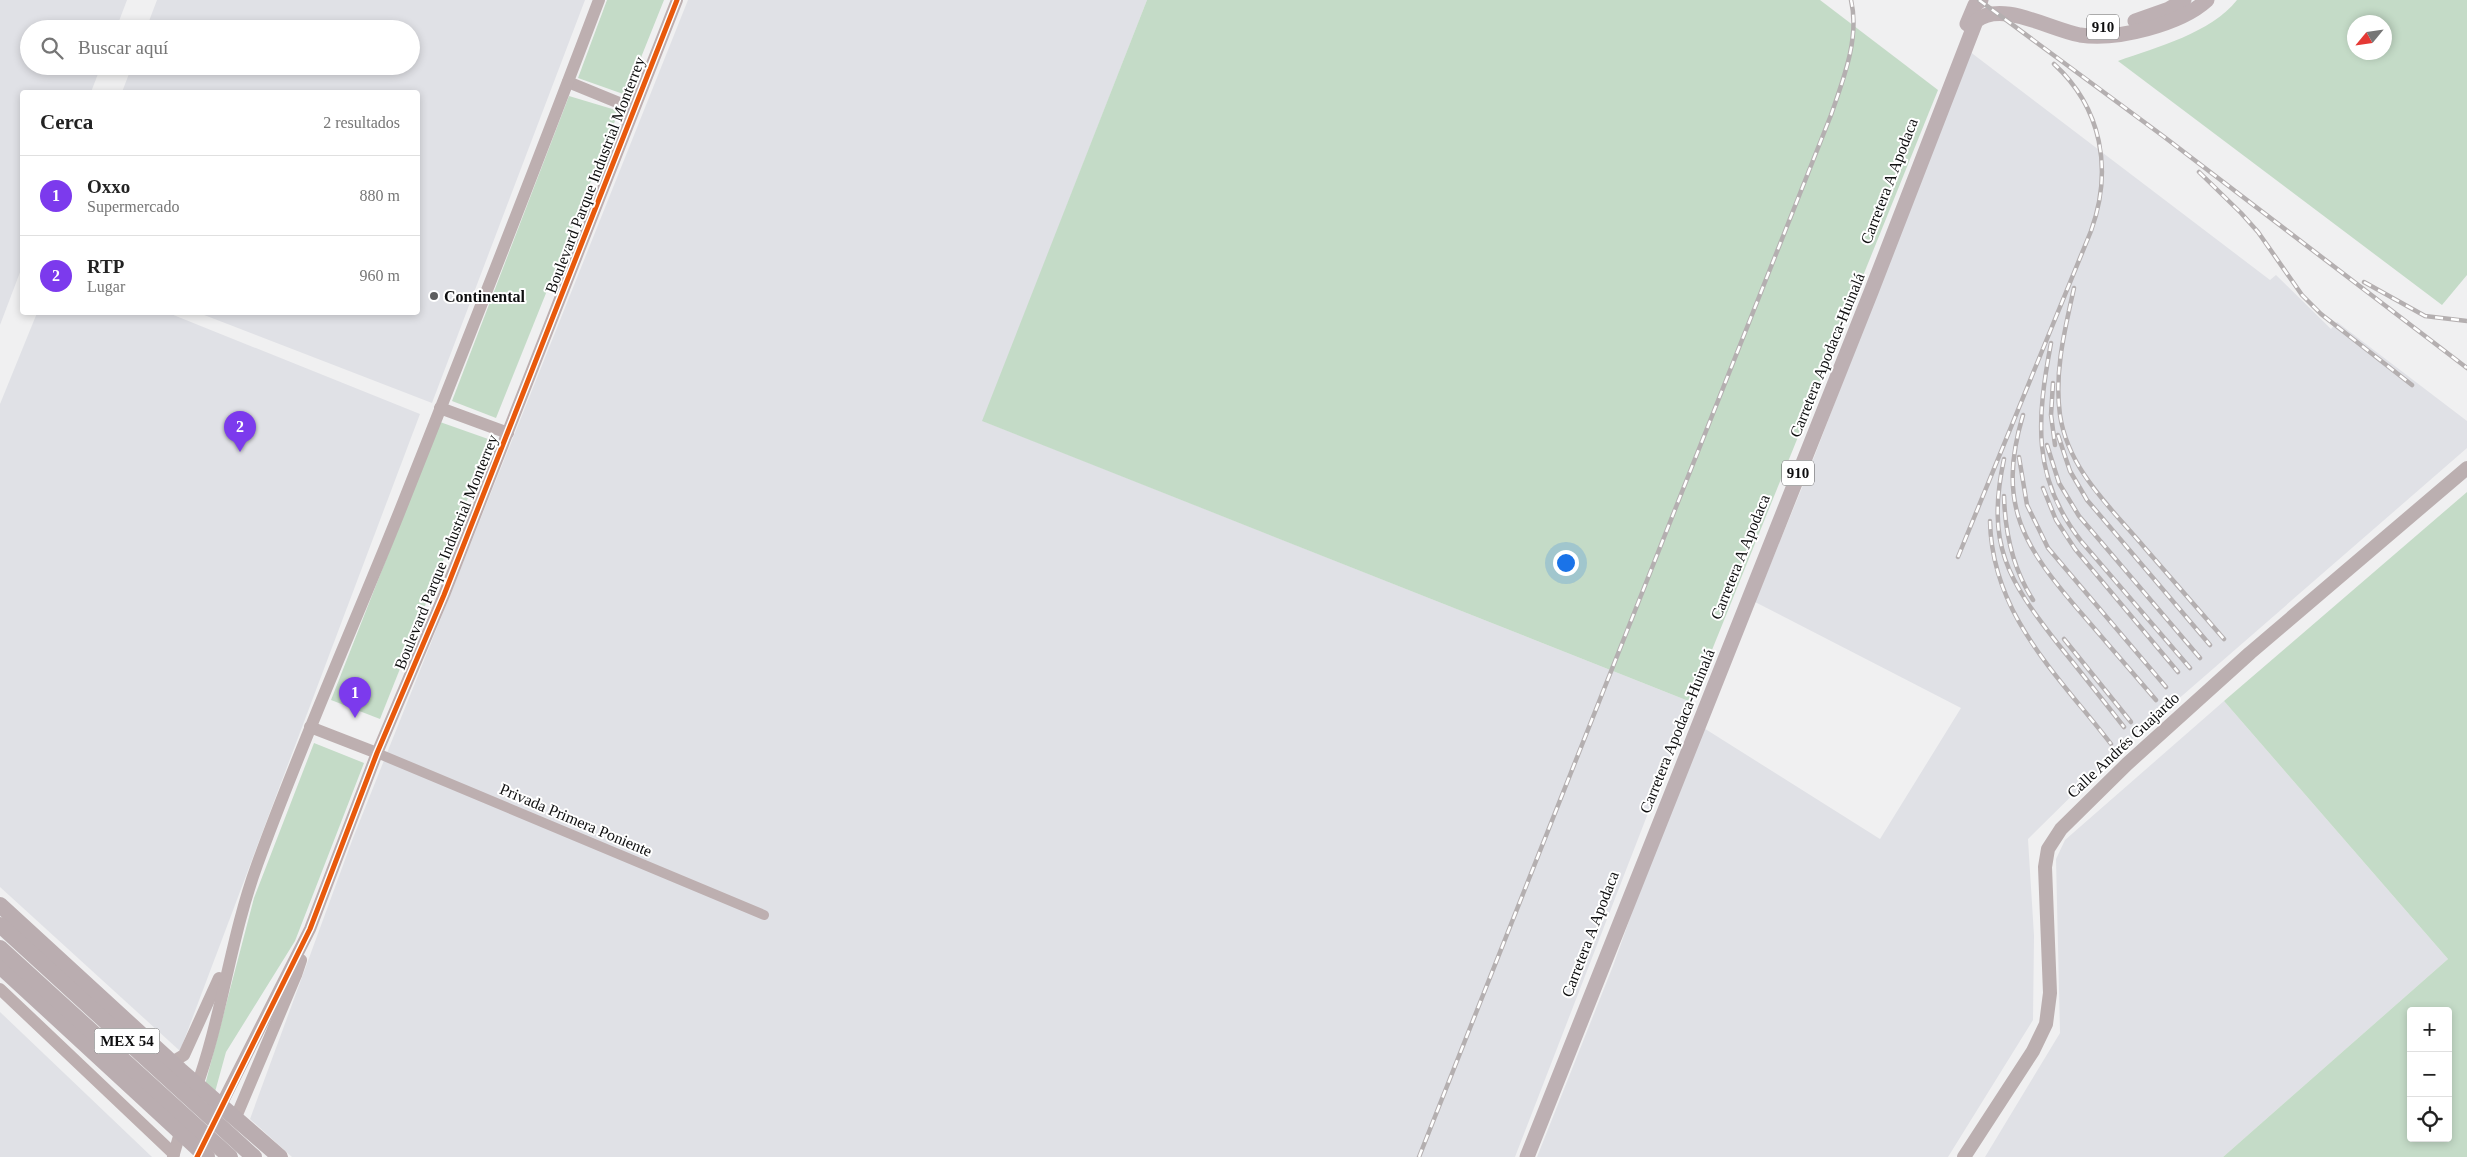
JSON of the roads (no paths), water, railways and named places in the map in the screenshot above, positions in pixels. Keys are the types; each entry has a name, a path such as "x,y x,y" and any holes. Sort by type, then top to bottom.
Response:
{"highway":[{"path":"0,905 197,1085 280,1157"},
{"name":"MEX 54","path":"0,925 254,1157"},
{"name":"MEX 54","path":"0,948 230,1157"},
{"path":"0,966 71,1030 201,1155"},
{"path":"138,1095 148,1100 158,1100 171,1093 176,1084 176,1076 170,1060"},
{"path":"237,1157 249,1143 259,1138"}],"main road":[{"name":"Carretera A Apodaca","path":"1521,1157 1611,926 1898,209 1970,14 1981,0"},
{"name":"Carretera Apodaca-Huinalá","path":"1527,1157 1871,292 1976,21 1990,9 2005,6 2020,10 2069,33 2100,36 2145,29 2193,3 2207,0"},
{"name":"910","path":"2030,3 2074,25 2099,28 2138,20 2193,3"},
{"name":"Calle Andrés Guajardo","path":"1964,1157 1975,1143 2033,1051 2046,1024 2050,993 2045,867 2048,849 2055,837 2091,798 2164,729 2467,468"},
{"name":"Calle Andrés Guajardo","path":"1970,1157 1975,1143"}],"street":[{"path":"0,988 174,1156 197,1085 221,1000 233,940 246,893 310,727 440,408 599,0"},
{"name":"Boulevard Parque Industrial Monterrey","path":"201,1155 221,1105 310,928 377,753 444,595 677,0"},
{"path":"568,82 634,109"},
{"path":"440,408 508,433"},
{"path":"310,727 377,753"},
{"name":"Privada Primera Poniente","path":"377,753 764,915"},
{"path":"236,1117 296,976 310,928"},
{"path":"170,1060 184,1055 194,1038 233,940"},
{"path":"26,1013 71,1030"}],"railway":[{"path":"1419,1157 1831,115 1845,73 1852,44 1853,14 1851,0"},
{"path":"1979,0 2163,136 2467,368"},
{"path":"1958,557 2091,231 2098,208 2102,163 2099,141 2093,120 2083,100 2070,81 2054,64"},
{"path":"2199,172 2258,232 2302,295 2321,314 2412,385"},
{"path":"2364,282 2425,316 2467,321"},
{"path":"2074,288 2061,351 2058,383 2060,415 2072,453 2081,470 2105,502 2224,639"},
{"path":"2051,343 2046,370 2041,422 2042,446 2053,494 2081,541 2190,668"},
{"path":"2053,383 2051,415 2055,445"},
{"path":"2023,415 2015,447 2013,475 2015,500 2021,524 2031,546 2062,590 2156,700"},
{"path":"2058,435 2070,471 2087,500 2210,645"},
{"path":"2047,445 2059,483 2079,516 2200,658"},
{"path":"2019,457 2027,505 2048,548 2166,687"},
{"path":"2004,459 1999,489 1998,515 2000,538 2005,559 2014,579 2040,621 2124,727"},
{"path":"2043,488 2056,520 2075,549 2178,672"},
{"path":"2004,496 2006,524 2011,550 2020,576 2033,600"},
{"path":"1990,521 1994,555 2002,586 2015,614 2031,642 2111,744"},
{"path":"2064,639 2131,722"}],"place":[{"name":"Continental","path":"434,296"},
{"name":"RTP","path":"240,452"},
{"name":"Oxxo","path":"355,718"}]}
